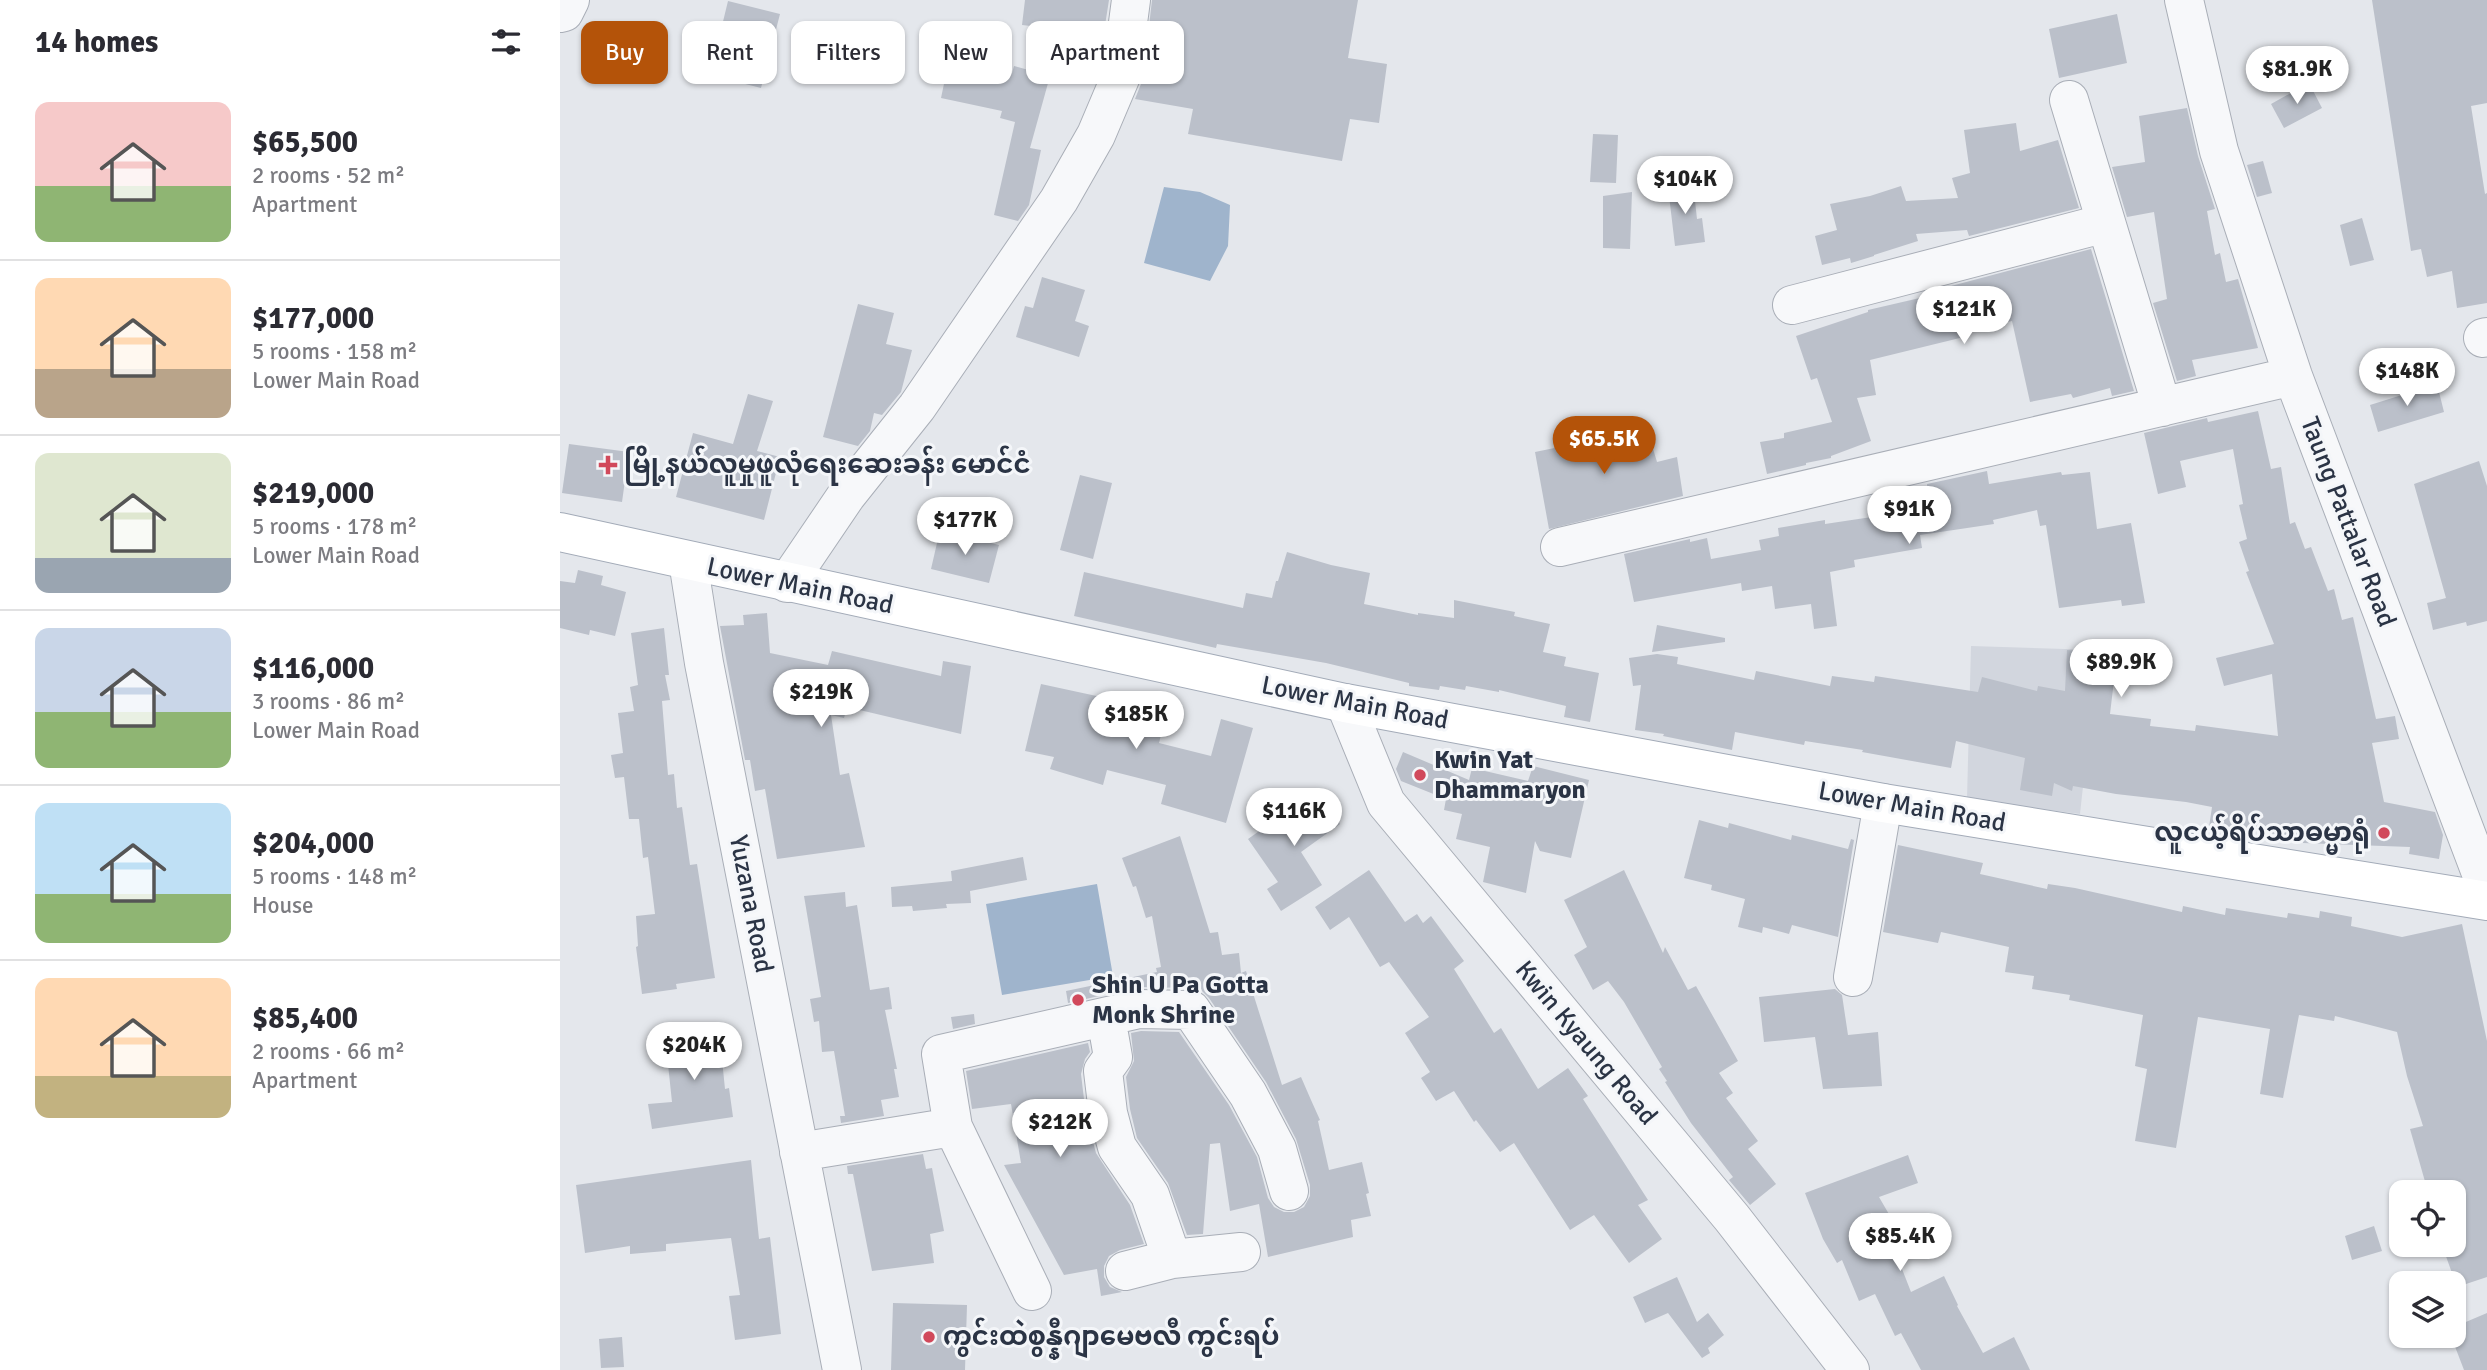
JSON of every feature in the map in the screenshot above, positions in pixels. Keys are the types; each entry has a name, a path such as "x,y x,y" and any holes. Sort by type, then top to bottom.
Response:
{"main road":[{"name":"Lower Main Road","path":"560,532 1345,703 1883,803 2487,901"}],"street":[{"path":"560,13 564,12 570,0"},
{"path":"787,583 846,496 917,407 1059,200 1096,135 1121,76 1131,0"},
{"name":"Taung Pattalar Road","path":"2185,0 2219,151 2293,376 2487,889"},
{"path":"2069,100 2162,407"},
{"path":"1792,305 2106,223"},
{"path":"1560,547 2293,376"},
{"name":"Yuzana Road","path":"688,561 704,663 842,1370"},
{"name":"Kwin Kyaung Road","path":"1345,703 1386,803 1732,1218 1850,1370"},
{"path":"1853,977 1883,803"},
{"path":"1032,1291 953,1127 941,1054 1139,1009 1191,1010 1248,1094 1277,1149 1289,1191"},
{"path":"1106,1017 1113,1057 1102,1071 1114,1136 1117,1147 1150,1195 1172,1259"},
{"path":"800,1152 953,1127"},
{"path":"1125,1271 1172,1259 1241,1252"}],"shaded area":[{"path":"1971,646 2098,650 2080,814 1967,799"}],"water":[{"path":"1164,187 1200,192 1230,205 1228,246 1210,281 1144,263"},
{"path":"1097,884 1113,976 1002,995 986,904"}],"building":[{"path":"1025,0 1109,0 1106,21 1026,21 1026,25 1022,25"},
{"path":"1152,0 1358,0 1348,58 1387,64 1379,123 1350,119 1342,161 1188,134 1193,109 1135,99 1141,84 1184,84 1184,21 1150,21"},
{"path":"2372,0 2487,0 2487,103 2471,106 2485,194 2487,193 2487,303 2457,308 2452,271 2427,277 2421,249 2411,251"},
{"path":"728,1 780,14 777,26 777,21 723,21"},
{"path":"2117,14 2127,63 2059,78 2049,29"},
{"path":"1014,66 1026,69 1026,84 1048,84 1030,148 1041,150 1029,205 1018,221 994,215 1015,122 1000,118 1002,111 941,98 944,84 1012,84"},
{"path":"2309,83 2322,108 2284,128 2271,104"},
{"path":"745,84 762,84 761,88"},
{"path":"2187,108 2198,156 2215,209 2207,211 2215,255 2220,253 2226,282 2238,279 2258,348 2192,360 2196,376 2177,381 2153,303 2167,299 2154,212 2127,217 2112,167 2145,162 2139,116"},
{"path":"2016,123 2020,151 2058,140 2079,208 1969,236 1967,230 1916,234 1918,241 1874,256 1851,263 1850,258 1822,265 1815,236 1837,230 1830,204 1901,186 1906,201 1958,198 1952,178 1970,173 1964,130"},
{"path":"1593,134 1618,135 1616,183 1590,182"},
{"path":"2263,161 2272,193 2257,197 2247,165"},
{"path":"1693,183 1697,219 1702,218 1705,242 1675,246 1668,187"},
{"path":"1632,192 1630,249 1603,248 1603,196"},
{"path":"2362,218 2374,260 2350,266 2340,225"},
{"path":"2091,249 2134,391 2112,396 2110,388 2073,398 2071,394 2030,402 2012,321 1967,332 1968,336 1870,360 1876,395 1857,398 1871,441 1831,458 1767,474 1760,442 1784,438 1784,433 1832,422 1817,378 1811,380 1796,336 1868,310 1937,294 1936,290"},
{"path":"1042,277 1085,290 1075,321 1089,326 1079,357 1016,337 1025,306 1033,308"},
{"path":"858,304 894,313 886,344 912,350 901,392 882,415 874,413 870,431 858,446 823,437"},
{"path":"2437,384 2444,412 2378,432 2370,405"},
{"path":"748,394 773,401 757,451 780,457 764,520 676,497 693,433 733,444"},
{"path":"2258,411 2271,469 2281,467 2290,524 2295,522 2305,549 2311,547 2328,591 2334,589 2342,620 2353,617 2376,719 2395,716 2399,739 2372,743 2384,802 2435,812 2443,835 2439,859 2409,854 2410,847 2303,843 2303,840 2237,826 2236,830 2209,827 2212,807 2186,802 2073,786 2072,791 2054,783 2052,796 2020,790 2025,758 1956,741 1951,768 1862,752 1863,750 1805,741 1804,745 1735,732 1732,750 1635,730 1641,685 1633,686 1629,658 1657,654 1678,657 1677,664 1754,680 1756,671 1830,686 1832,676 1874,682 1875,676 1978,692 1982,677 2037,691 2038,686 2065,691 2067,650 2094,652 2093,670 2115,672 2110,714 2151,719 2150,726 2195,731 2196,725 2278,736 2272,674 2224,686 2216,658 2274,644 2246,572 2249,571 2239,542 2247,539 2239,505 2243,504 2233,449 2180,461 2186,487 2158,494 2144,433 2207,418 2208,422"},
{"path":"1618,425 1620,437 1648,432 1657,462 1677,457 1683,496 1549,529 1535,452 1569,445 1567,435"},
{"path":"569,444 629,452 622,502 562,493"},
{"path":"2479,461 2487,486 2487,621 2467,626 2466,622 2433,630 2427,603 2446,598 2414,484"},
{"path":"1987,471 1989,484 2061,472 2062,475 2090,472 2097,529 2131,523 2145,603 2122,606 2121,600 2059,608 2046,525 2040,526 2037,510 1993,520 1994,524 1920,535 1922,548 1854,560 1855,567 1830,572 1837,626 1814,629 1811,604 1775,609 1772,586 1742,591 1741,583 1634,602 1624,554 1690,539 1690,542 1707,538 1711,559 1761,550 1759,540 1779,536 1778,528 1825,520 1825,524 1885,515 1883,500 1928,493 1927,484"},
{"path":"1080,475 1112,483 1093,559 1060,550"},
{"path":"940,530 999,545 989,583 931,569"},
{"path":"1287,552 1370,573 1364,604 1418,615 1454,618 1454,600 1515,612 1514,616 1550,624 1543,652 1566,657 1564,666 1599,673 1590,722 1564,717 1566,706 1499,690 1466,686 1465,690 1440,686 1439,690 1409,686 1409,683 1326,663 1217,644 1216,648 1074,616 1084,572 1243,608 1246,593 1272,598"},
{"path":"578,570 603,576 601,585 626,592 615,636 590,630 589,635 560,628 560,581 575,583"},
{"path":"767,613 770,653 828,665 832,651 941,676 943,661 971,666 961,734 847,707 844,718 831,715 840,775 849,773 865,847 777,859 765,789 755,791 750,760 745,760 720,626 744,625 743,615"},
{"path":"1657,625 1725,638 1725,642 1652,652"},
{"path":"664,628 669,675 665,675 670,700 662,701 668,775 674,774 677,808 682,807 690,865 697,864 715,978 676,984 677,989 642,994 636,947 636,916 655,914 648,857 643,858 639,819 629,819 624,777 615,778 611,755 623,753 618,713 634,711 630,687 638,685 631,633"},
{"path":"1041,684 1115,700 1112,710 1164,723 1159,743 1211,756 1221,719 1253,728 1226,823 1161,804 1166,785 1107,770 1103,785 1050,769 1054,757 1025,751"},
{"path":"1403,752 1469,780 1472,768 1528,781 1533,766 1589,780 1571,858 1540,851 1535,841 1526,893 1483,882 1490,847 1456,839 1462,814 1444,810 1446,799 1401,781 1396,769"},
{"path":"1317,790 1340,824 1301,852 1322,885 1281,911 1267,889 1278,882 1248,839"},
{"path":"1699,820 1728,828 1729,823 1791,840 1792,835 1848,849 1851,839 1854,840 1838,937 1792,925 1789,934 1763,927 1762,933 1738,927 1745,899 1711,890 1712,885 1684,878"},
{"path":"1180,836 1210,933 1218,932 1222,955 1239,953 1241,973 1246,971 1282,1085 1301,1077 1320,1120 1318,1121 1329,1170 1362,1162 1371,1216 1351,1220 1353,1237 1268,1257 1259,1204 1230,1211 1220,1143 1210,1144 1203,1234 1187,1235 1168,1183 1137,1138 1126,1077 1134,1061 1131,1033 1179,1032 1229,1105 1257,1157 1268,1198 1274,1207 1284,1212 1294,1212 1304,1207 1310,1196 1310,1185 1296,1139 1266,1082 1202,991 1191,988 1139,987 1068,1003 1066,991 1157,972 1156,968 1161,967 1152,916 1146,918 1136,886 1133,887 1122,858"},
{"path":"1898,845 1983,863 1980,874 2047,889 2048,884 2075,888 2182,912 2183,906 2225,915 2226,908 2287,918 2288,913 2319,918 2320,911 2352,917 2351,926 2402,937 2462,924 2487,1041 2487,1277 2466,1284 2466,1271 2451,1271 2446,1257 2466,1257 2466,1180 2425,1180 2410,1129 2423,1126 2397,1032 2335,1016 2334,1021 2299,1015 2283,1098 2260,1094 2270,1029 2198,1017 2176,1148 2135,1141 2147,1069 2135,1066 2143,1015 2069,1000 2070,995 2032,989 2034,976 2005,972 2009,947 1941,932 1938,943 1883,932"},
{"path":"1023,857 1027,880 970,891 971,903 946,904 947,908 913,911 912,906 892,907 891,887 952,881 951,871"},
{"path":"1369,870 1405,922 1417,914 1423,923 1431,916 1464,961 1454,969 1494,1033 1501,1028 1538,1089 1568,1068 1588,1096 1583,1099 1648,1200 1638,1205 1662,1239 1629,1263 1594,1215 1570,1230 1514,1143 1500,1152 1476,1120 1474,1122 1454,1091 1436,1101 1421,1078 1430,1072 1405,1033 1429,1017 1389,962 1380,967 1349,917 1330,930 1315,907"},
{"path":"1624,870 1663,953 1665,947 1688,990 1696,986 1738,1061 1719,1073 1733,1093 1726,1098 1758,1141 1748,1149 1776,1184 1750,1205 1729,1180 1733,1177 1691,1123 1665,1082 1667,1081 1659,1069 1662,1067 1624,1002 1608,981 1593,990 1574,955 1587,947 1564,900"},
{"path":"845,892 846,907 857,905 870,990 889,987 892,1009 885,1010 897,1069 894,1069 899,1097 881,1100 884,1116 841,1123 840,1116 845,1116 834,1051 822,1052 819,1021 814,1022 810,999 821,997 804,896"},
{"path":"1835,989 1842,995 1848,1035 1878,1032 1882,1086 1823,1089 1815,1037 1764,1042 1759,997"},
{"path":"974,1014 975,1024 953,1029 951,1017"},
{"path":"719,1030 725,1089 729,1088 733,1117 652,1129 648,1104 672,1102 665,1036"},
{"path":"1088,1043 1090,1052 1081,1074 1086,1116 1096,1153 1130,1205 1144,1244 1120,1250 1109,1256 1104,1266 1104,1277 1110,1287 1122,1292 1101,1296 1097,1269 1064,1275 1004,1165 1021,1163 1011,1104 972,1109 966,1071"},
{"path":"923,1154 926,1169 932,1168 944,1231 930,1234 934,1263 872,1271 853,1174 848,1174 847,1166"},
{"path":"1908,1155 1918,1183 1879,1197 1897,1228 1888,1233 1911,1292 1944,1276 1983,1353 2014,1337 2030,1370 1921,1370 1901,1333 1895,1336 1875,1294 1859,1301 1842,1260 1837,1263 1823,1239 1805,1193"},
{"path":"751,1160 759,1239 770,1237 781,1334 735,1340 729,1296 740,1295 731,1238 666,1244 666,1251 630,1254 630,1246 585,1253 576,1185"},
{"path":"2374,1226 2382,1251 2352,1260 2345,1236"},
{"path":"1677,1277 1697,1322 1708,1313 1724,1335 1708,1348 1710,1353 1702,1358 1668,1313 1645,1323 1633,1297"},
{"name":"ကွင်းထဲစွန္နီဂျာမေဗလီ ကွင်းရပ်","path":"893,1303 967,1305 965,1370 891,1370"},
{"path":"2487,1313 2487,1370 2464,1370 2456,1348 2466,1348 2466,1322"},
{"path":"622,1337 624,1367 601,1368 599,1339"}],"place":[{"name":"မြို့နယ်လူမှုဖူလုံရေးဆေးခန်း မောင်ငံ","path":"608,465"},
{"name":"Kwin Yat Dhammaryon","path":"1420,775"},
{"name":"လူငယ့်ရိပ်သာဓမ္မာရုံ","path":"2384,833"},
{"name":"Shin U Pa Gotta Monk Shrine","path":"1078,1000"},
{"name":"ကွင်းထဲစွန္နီဂျာမေဗလီ ကွင်းရပ်","path":"929,1337"}]}
